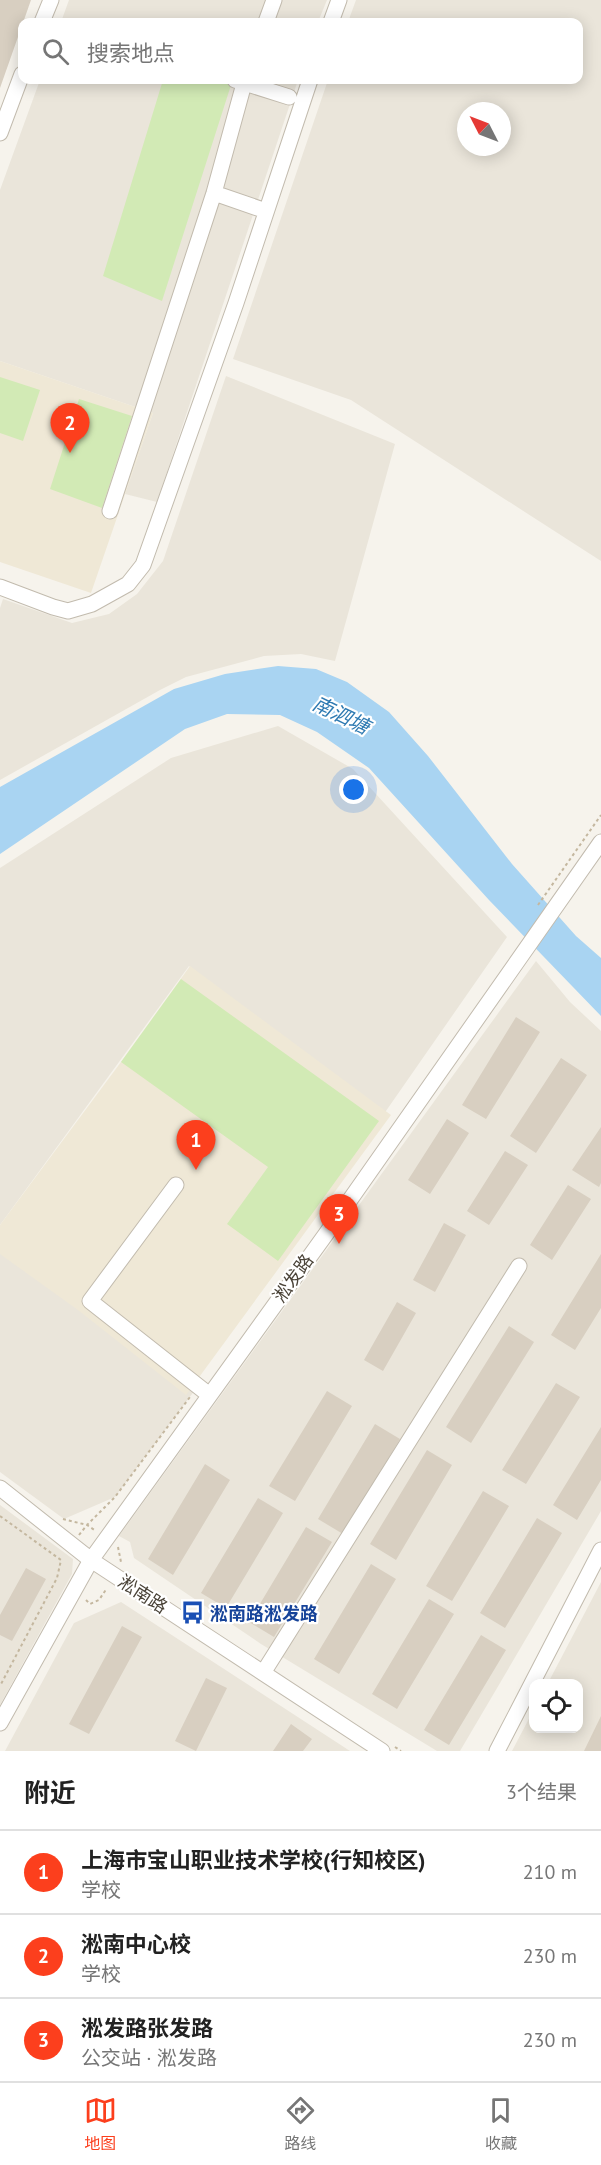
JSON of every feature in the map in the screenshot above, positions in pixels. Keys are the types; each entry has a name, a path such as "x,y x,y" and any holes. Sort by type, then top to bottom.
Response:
{"street":[{"path":"44,18 51,0"},
{"path":"267,18 274,0"},
{"path":"332,18 339,0"},
{"path":"0,133 18,84"},
{"path":"110,511 214,193 241,84"},
{"path":"253,84 289,97"},
{"path":"0,587 68,611 92,604 128,584 143,565 236,303 309,84"},
{"path":"214,193 266,211"},
{"name":"淞发路","path":"0,1723 91,1560 203,1390 326,1233 601,842"},
{"path":"176,1185 90,1301 203,1390"},
{"path":"263,1673 519,1266"},
{"name":"淞南路","path":"0,1488 91,1560 382,1751"},
{"path":"497,1751 601,1550"}],"path":[{"path":"563,869 601,815"},
{"path":"55,1513 64,1520 87,1525 115,1497 203,1390"},
{"path":"0,1516 61,1560 57,1578 0,1686"}],"shaded area":[{"path":"69,0 327,0 320,18 62,18"},
{"path":"356,0 601,0 601,561 351,400 233,359 327,84 583,84 583,18 349,18"},
{"path":"39,84 297,84 157,502 125,494 153,413 0,361 0,190"},
{"path":"0,361 153,413 91,593 0,562"},
{"path":"226,376 395,444 335,661 301,654 264,656 186,677 0,780 0,608 3,599 72,623 109,614 137,594 163,561"},
{"path":"278,726 353,769 507,937 379,1121 189,966 0,1225 0,868 171,758"},
{"path":"536,961 570,1002 601,1031 601,1511 460,1751 437,1751 261,1644 134,1558 130,1542 119,1536"},
{"path":"190,966 391,1115 186,1395 78,1310 0,1254 0,1225"},
{"path":"0,1253 198,1386 115,1497 64,1519 0,1472"},
{"path":"0,1505 73,1559 72,1574 0,1705"},
{"path":"601,1582 601,1751 512,1751 529,1719 529,1733 583,1733 583,1679 550,1679"},
{"path":"121,1602 350,1751 5,1751 74,1623"}],"green space":[{"path":"162,84 231,85 162,301 103,276"},
{"path":"0,377 40,390 23,441 0,433"},
{"path":"79,399 132,416 102,508 50,489"},
{"path":"181,979 379,1121 278,1261 227,1224 268,1167 121,1062"}],"water":[{"name":"南泗塘","path":"278,666 316,669 347,682 389,712 428,756 512,864 576,936 601,958 601,1016 489,900 369,768 317,732 280,715 227,714 185,729 0,854 0,787 174,689 225,674"}],"building":[{"path":"0,0 31,0 25,18 18,18 18,37 0,88"},
{"path":"516,1017 540,1032 486,1119 462,1105"},
{"path":"561,1058 587,1075 536,1153 510,1136"},
{"path":"447,1119 469,1133 430,1194 408,1180"},
{"path":"601,1127 601,1183 599,1187 572,1170"},
{"path":"505,1151 528,1165 489,1225 467,1211"},
{"path":"568,1185 591,1199 552,1260 530,1245"},
{"path":"444,1223 466,1235 435,1292 413,1280"},
{"path":"601,1254 601,1308 575,1350 551,1335"},
{"path":"397,1302 416,1313 383,1371 364,1360"},
{"path":"509,1326 534,1342 471,1443 446,1427"},
{"path":"556,1383 580,1397 526,1484 502,1470"},
{"path":"327,1391 352,1406 295,1501 269,1486"},
{"path":"375,1424 400,1439 343,1534 318,1519"},
{"path":"601,1427 601,1480 577,1520 553,1505"},
{"path":"427,1450 452,1465 396,1560 370,1544"},
{"path":"205,1464 230,1480 173,1575 148,1559"},
{"path":"483,1491 509,1506 452,1601 426,1586"},
{"path":"258,1498 283,1513 226,1608 201,1593"},
{"path":"537,1518 562,1533 505,1628 480,1613"},
{"path":"306,1527 332,1542 274,1637 249,1622"},
{"path":"371,1564 396,1579 339,1674 314,1659"},
{"path":"26,1568 46,1579 12,1641 0,1635 0,1615"},
{"path":"429,1599 454,1614 397,1709 372,1694"},
{"path":"122,1626 142,1637 89,1734 69,1724"},
{"path":"481,1635 506,1650 449,1745 424,1730"},
{"path":"206,1678 227,1688 196,1751 175,1741"},
{"path":"601,1716 601,1751 584,1751"},
{"path":"291,1724 312,1739 303,1751 273,1751"}],"place":[{"name":"淞南中心校","path":"70,453"},
{"name":"上海市宝山职业技术学校(行知校区)","path":"196,1170"},
{"name":"淞发路张发路","path":"339,1244"},
{"name":"淞南路淞发路","path":"192,1613"}]}
